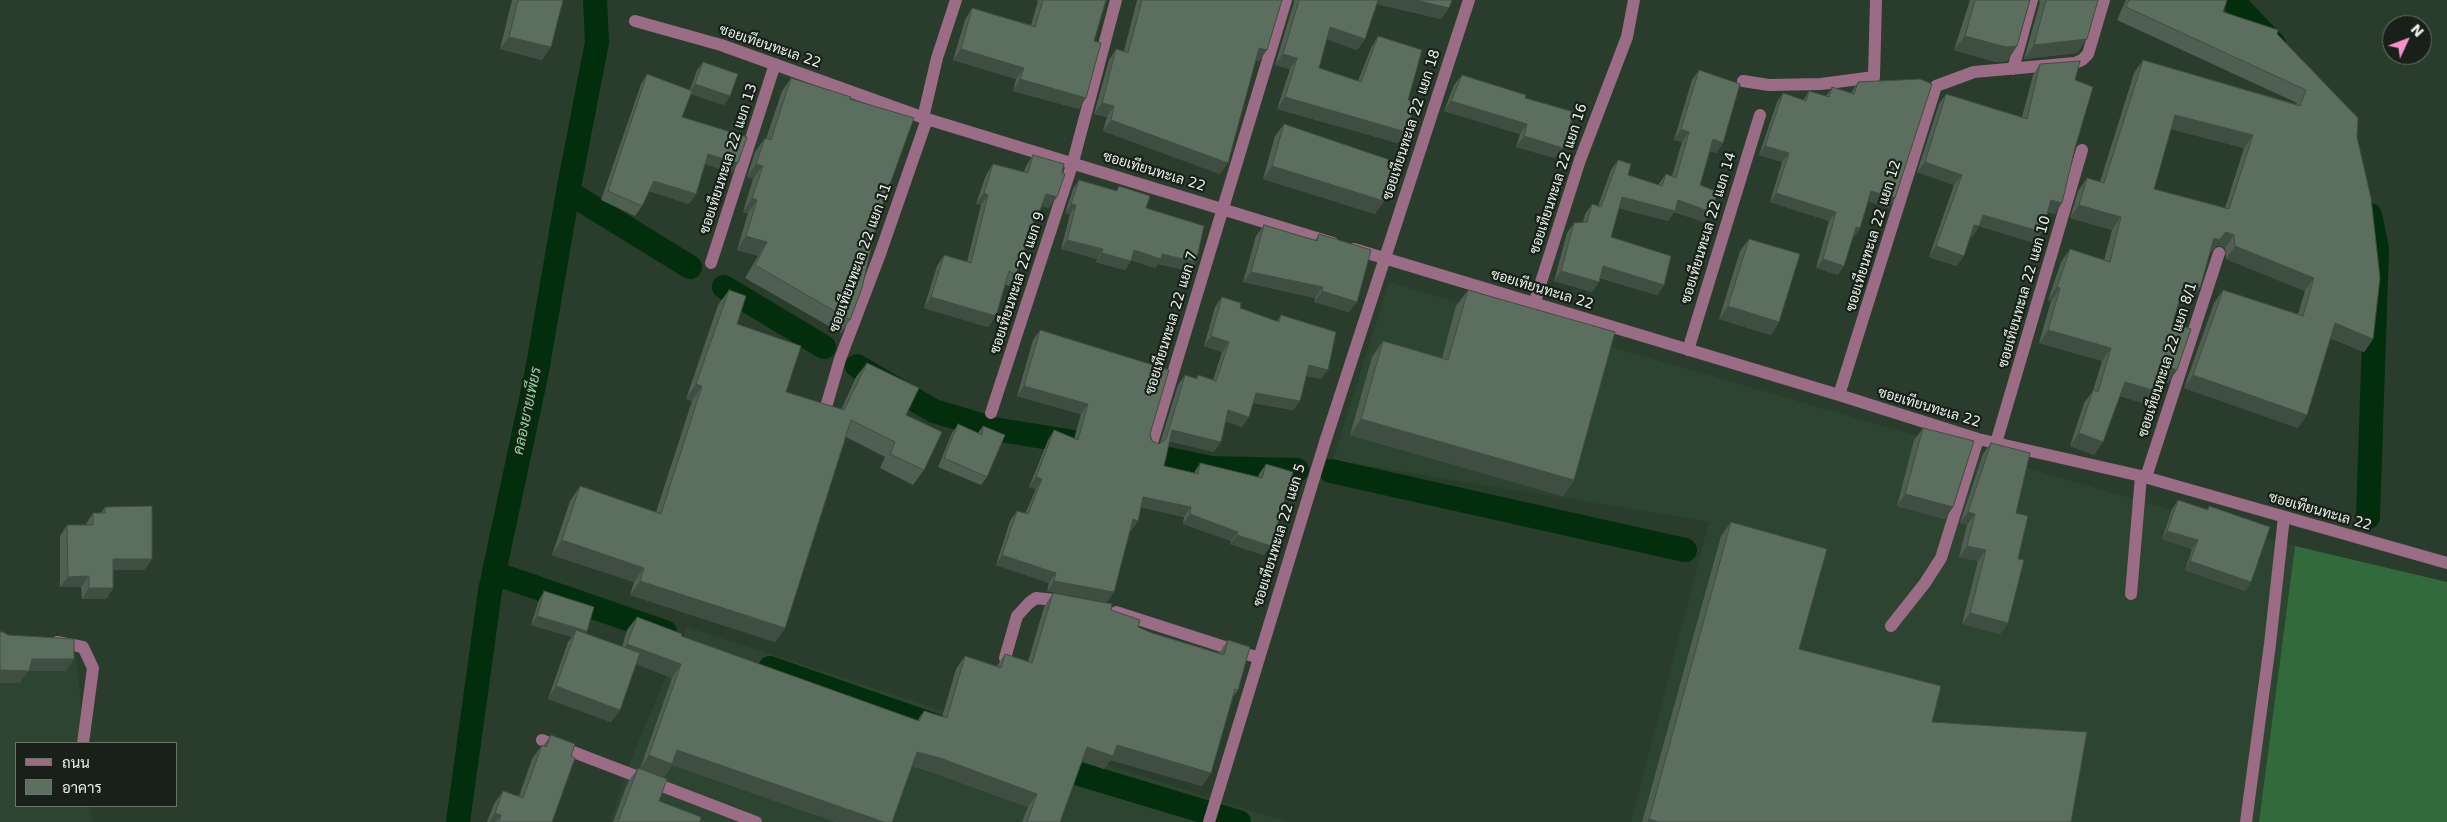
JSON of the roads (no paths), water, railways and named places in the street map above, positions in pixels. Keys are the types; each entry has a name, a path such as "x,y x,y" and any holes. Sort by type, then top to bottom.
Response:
{"street":[{"name":"ซอยเทียนทะเล 22 แยก 11","path":"826,407 840,358 925,119 937,58 956,0"},
{"name":"ซอยเทียนทะเล 22 แยก 9","path":"991,413 1073,162 1116,0"},
{"name":"ซอยเทียนทะเล 22 แยก 7","path":"1151,446 1286,0"},
{"name":"ซอยเทียนทะเล 22 แยก 18","path":"1386,259 1420,144 1469,0"},
{"name":"ซอยเทียนทะเล 22 แยก 16","path":"1534,304 1580,160 1615,64 1627,37 1634,0"},
{"path":"1743,81 1769,85 1821,84 1874,77 1876,0"},
{"path":"2032,0 2013,69 2082,60 2088,54 2104,0"},
{"name":"ซอยเทียนทะเล 22","path":"635,21 721,45 925,119 1073,162 1534,304 1840,395 1978,439 2144,477 2447,564"},
{"name":"ซอยเทียนทะเล 22 แยก 13","path":"711,263 776,64"},
{"name":"ซอยเทียนทะเล 22 แยก 12","path":"1840,395 1936,86 1974,72 2013,69"},
{"name":"ซอยเทียนทะเล 22 แยก 14","path":"1688,350 1760,115"},
{"name":"ซอยเทียนทะเล 22 แยก 10","path":"1996,443 2082,150"},
{"name":"ซอยเทียนทะเล 22 แยก 8/1","path":"2130,594 2144,477 2219,253"},
{"name":"ซอยเทียนทะเล 22 แยก 5","path":"1209,822 1325,442 1386,259"},
{"path":"1891,626 1914,598 1941,558 1978,439"},
{"path":"2246,822 2270,644 2284,517"},
{"path":"1004,658 1017,616 1029,602 1036,598 1078,604"},
{"path":"1104,610 1258,658"},
{"path":"40,641 70,643 83,647 93,668 83,742"},
{"path":"542,740 756,822"}],"waterway":[{"name":"คลองยายเพียร","path":"458,822 490,591 537,371 568,192 597,42 595,0"},
{"path":"2232,0 2274,44"},
{"path":"568,192 690,267"},
{"path":"2368,517 2377,249 2370,215"},
{"path":"724,287 824,347"},
{"path":"857,366 934,411 994,429 1080,443"},
{"path":"1135,452 1211,468 1297,470"},
{"path":"1331,471 1685,550"},
{"path":"494,573 665,632"},
{"path":"770,668 948,730"},
{"path":"1046,764 1239,822"}]}
